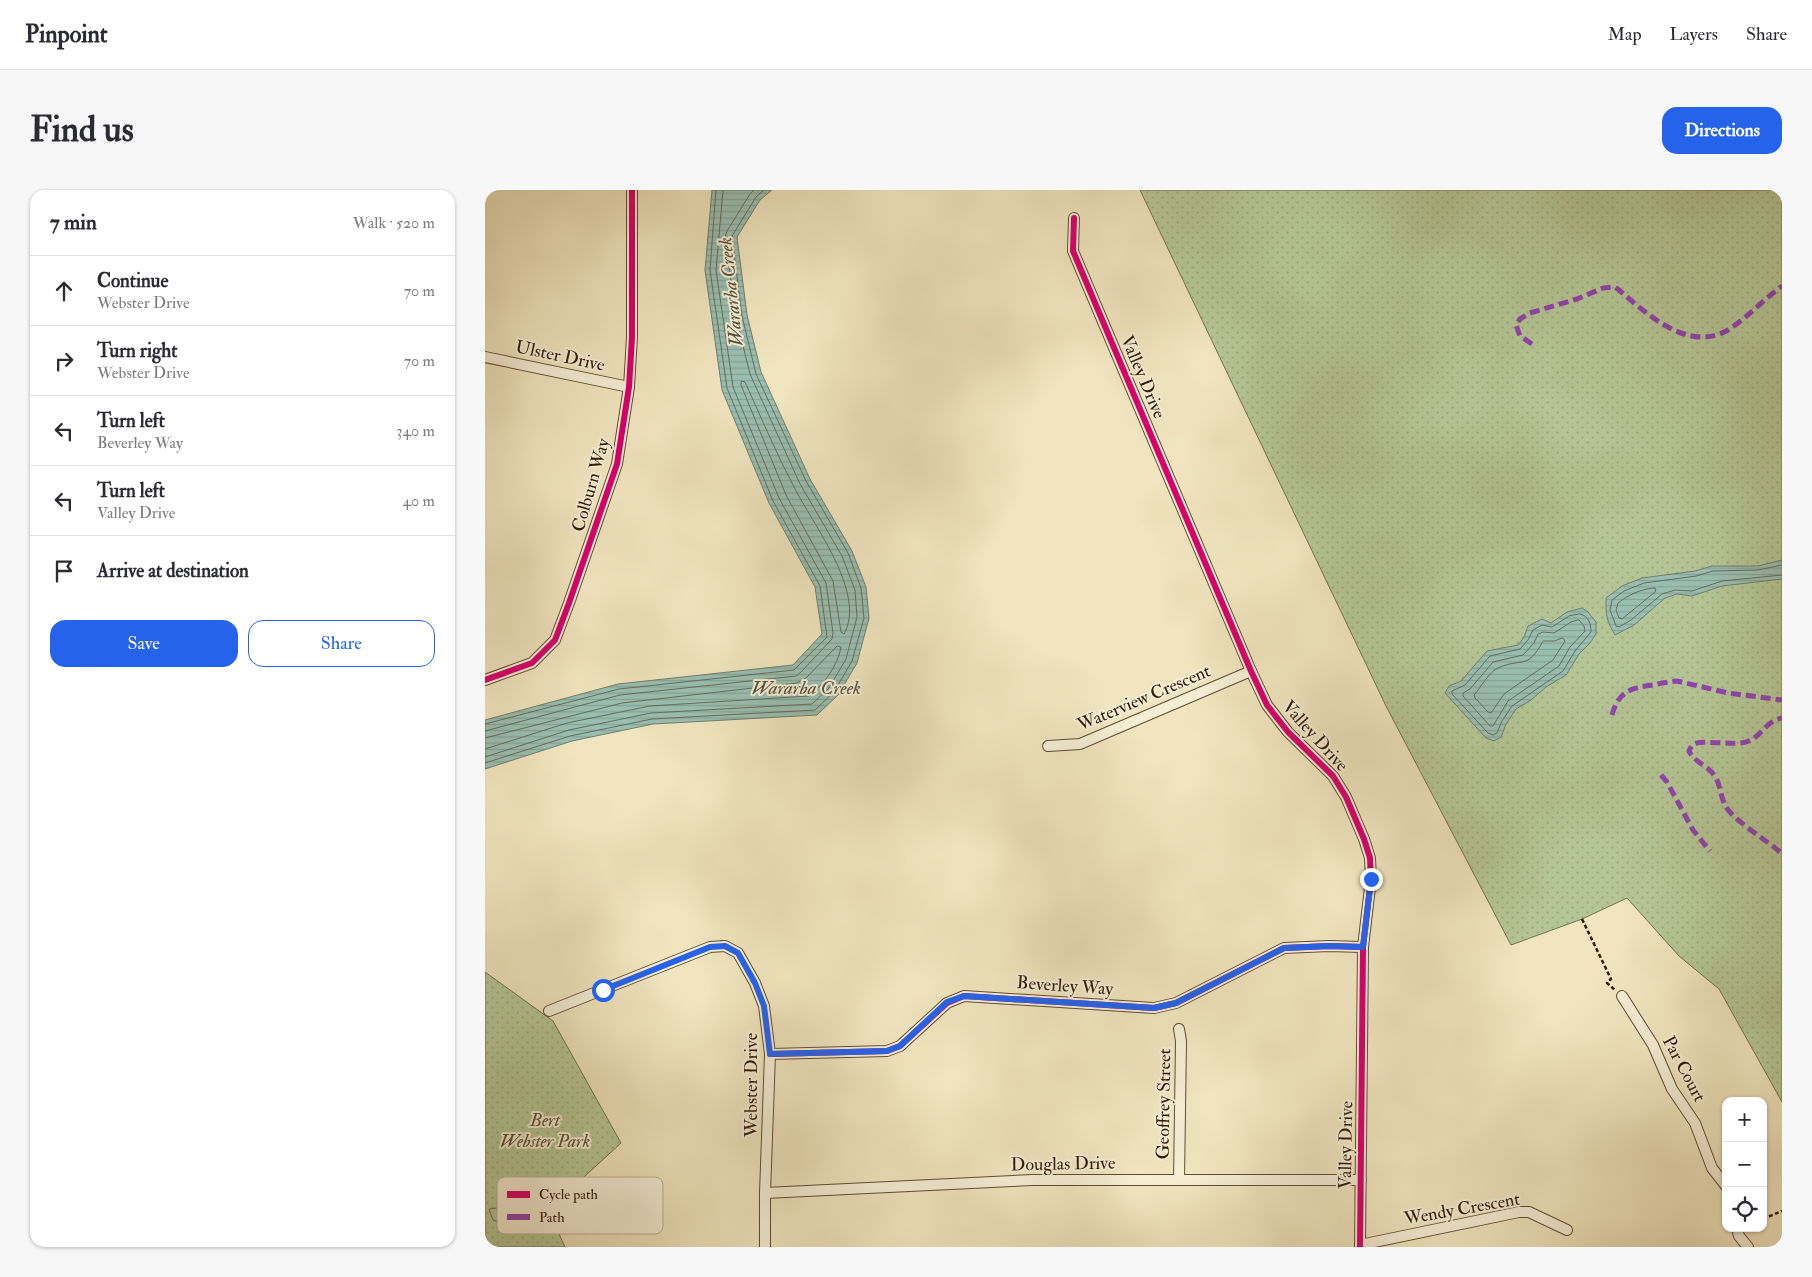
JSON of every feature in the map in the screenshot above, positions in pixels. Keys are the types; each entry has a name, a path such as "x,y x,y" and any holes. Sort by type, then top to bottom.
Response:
{"street":[{"name":"Colburn Way","path":"485,680 532,663 555,640 617,464 629,387 632,337 632,190"},
{"name":"Valley Drive","path":"1074,218 1073,251 1251,670 1267,704 1288,732 1333,776 1364,838 1370,858 1371,879 1363,947 1360,1246"},
{"name":"Ulster Drive","path":"485,357 629,387"},
{"name":"Waterview Crescent","path":"1048,746 1080,744 1251,670"},
{"name":"Webster Drive","path":"549,1011 710,947 725,946 738,953 755,983 764,1006 770,1054 765,1247"},
{"name":"Beverley Way","path":"770,1054 887,1051 900,1046 947,1002 964,996 1154,1008 1176,1003 1284,948 1363,947"},
{"name":"Par Court","path":"1622,996 1653,1045 1672,1089 1695,1123 1713,1168 1722,1180"},
{"name":"Geoffrey Street","path":"1179,1029 1181,1041 1179,1180"},
{"name":"Douglas Drive","path":"765,1193 1032,1180 1361,1180"},
{"name":"Wendy Crescent","path":"1360,1246 1519,1212 1529,1212 1567,1230"},
{"path":"1738,1232 1739,1236 1749,1247"}],"path":[{"path":"1582,919 1611,979 1607,983 1622,996"},
{"path":"1767,1218 1782,1210"}],"green space":[{"path":"1140,190 1782,190 1782,1102 1719,989 1679,956 1627,898 1582,919 1511,945 1386,706"},
{"name":"Bert Webster Park","path":"485,972 553,1021 621,1143 584,1177 497,1177 497,1234 559,1234 565,1247 485,1247"},
{"path":"497,1208 497,1221 493,1220 489,1209"}],"water":[{"name":"Wararba Creek","path":"712,190 772,190 760,200 737,237 747,315 761,372 810,479 852,551 866,587 869,618 857,663 838,695 817,715 653,724 572,741 485,769 485,720 618,684 793,665 822,634 815,587 769,503 722,390 705,270"},
{"path":"1782,560 1782,579 1722,586 1692,596 1677,594 1665,598 1634,625 1615,635 1608,621 1606,598 1622,586 1642,578 1695,571 1712,566 1758,566"},
{"path":"1582,608 1596,622 1596,634 1590,643 1579,654 1566,675 1516,709 1506,724 1501,737 1494,741 1486,738 1445,693 1449,686 1461,681 1487,651 1518,645 1524,637 1528,626 1542,619 1551,623 1567,612"}],"marked path":[{"path":"1532,344 1520,336 1516,325 1520,319 1530,313 1577,299 1603,288 1615,287 1642,310 1669,328 1683,334 1698,337 1713,336 1728,330 1782,286"},
{"path":"1612,715 1618,701 1632,689 1677,681 1728,693 1782,700"},
{"path":"1780,852 1730,812 1724,803 1714,775 1694,758 1689,751 1695,743 1700,742 1747,742 1758,735 1770,723 1782,718"},
{"path":"1661,775 1667,782 1693,830 1710,851"}],"cycle path":[{"path":"485,680 532,663 555,640 617,464 629,387 632,337 632,190"},
{"path":"1074,218 1073,251 1251,671 1267,705 1288,732 1333,776 1346,797 1370,858 1371,879 1363,947 1360,1247"},
{"path":"770,1054 887,1051 900,1046 947,1003 964,996 1154,1008 1176,1003 1284,948 1363,947"}],"route":[{"path":"603,990 710,947 725,946 738,953 755,983 764,1006 770,1054 887,1051 900,1046 947,1002 964,996 1154,1008 1176,1003 1284,948 1363,947 1371,879"}]}
